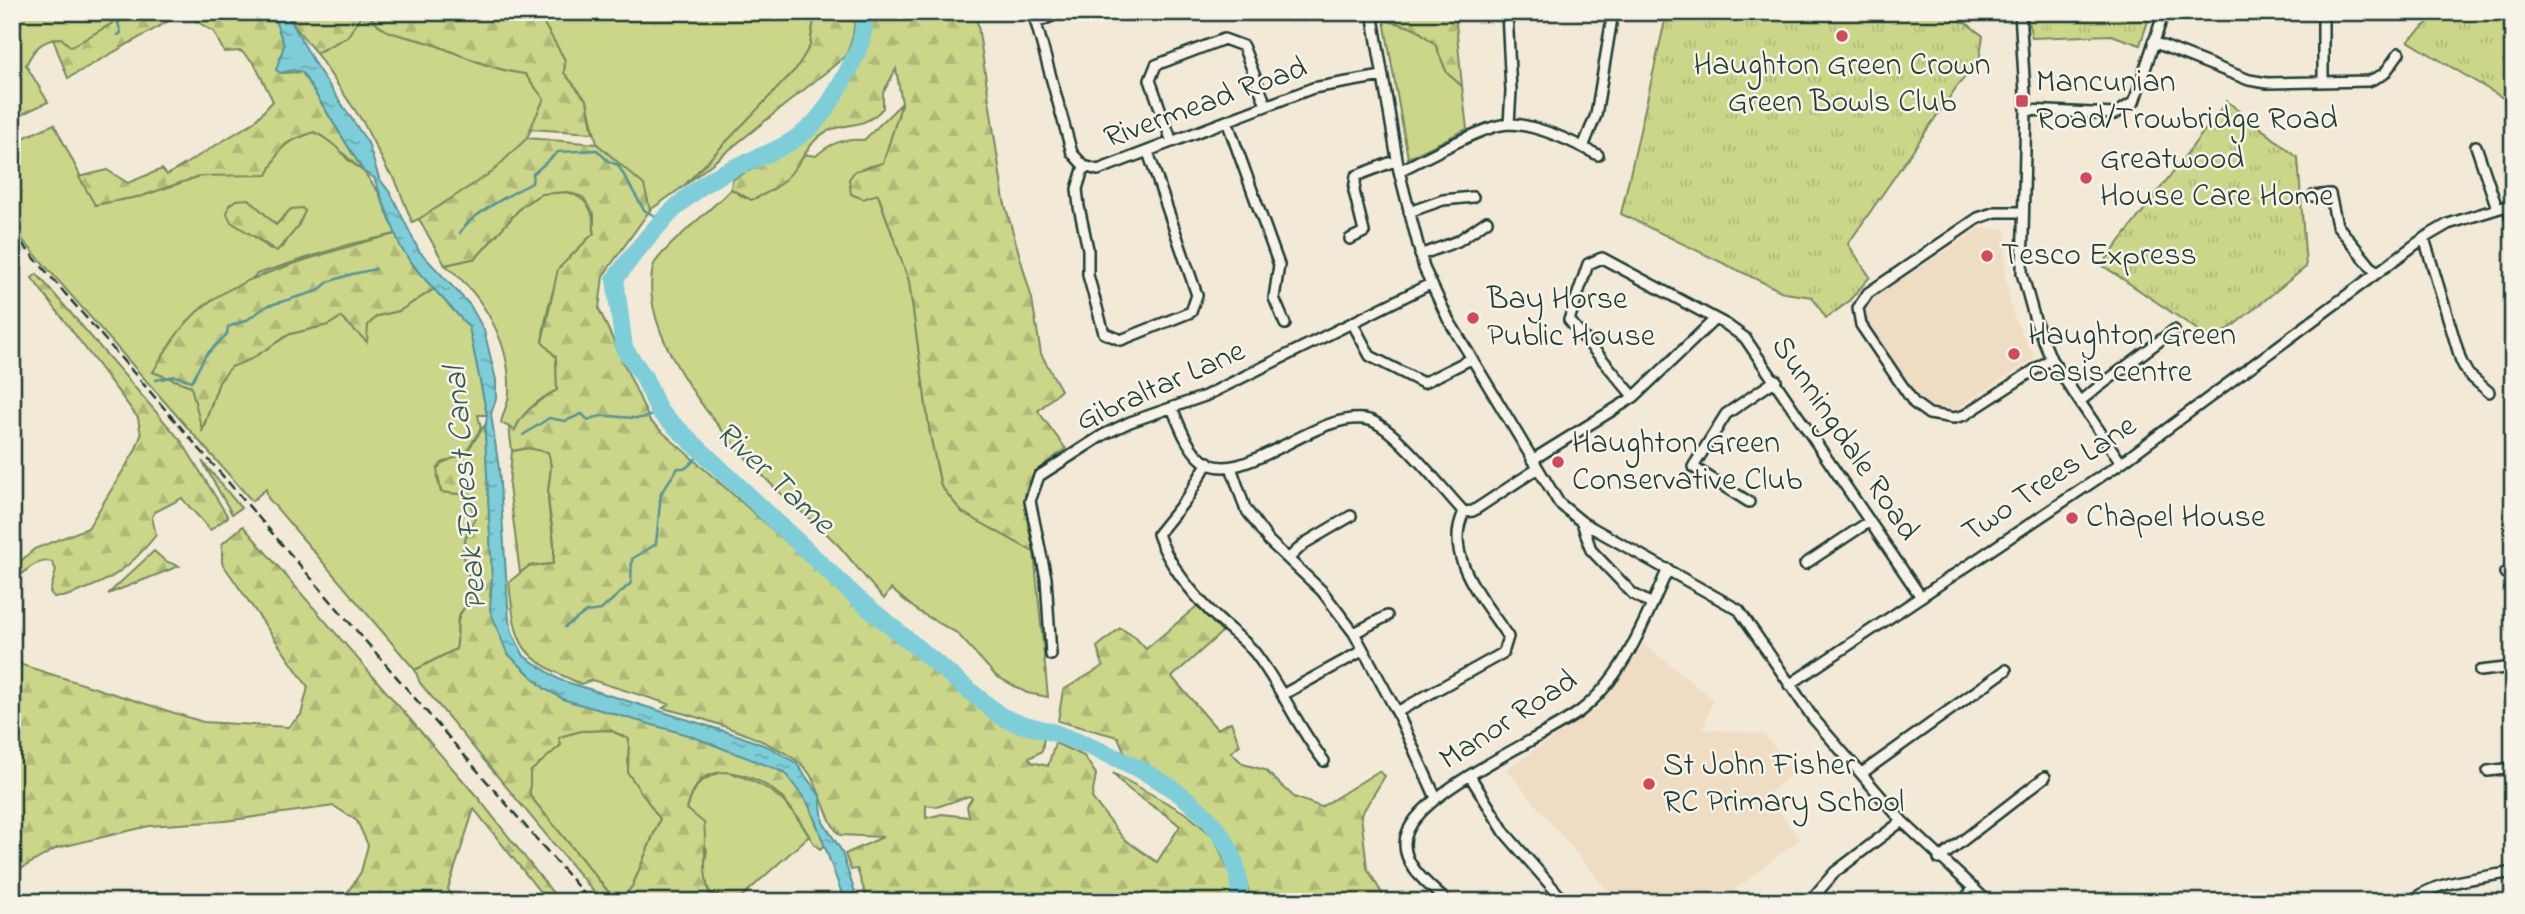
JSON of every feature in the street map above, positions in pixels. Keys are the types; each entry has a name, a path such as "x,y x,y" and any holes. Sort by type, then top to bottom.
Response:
{"street":[{"name":"Rivermead Road","path":"1033,12 1072,153 1084,166 1098,170 1313,88 1382,76"},
{"path":"1036,23 1061,12"},
{"path":"1372,12 1399,171 1430,284 1471,359 1559,503 1581,522 1739,611 1813,718 1902,821 1989,902"},
{"path":"1507,12 1511,91 1508,124"},
{"path":"1583,147 1596,115 1613,12"},
{"path":"2020,12 2026,110 2021,212 2022,273 2035,320 2051,359 2121,463"},
{"path":"2026,110 2120,113 2134,102 2164,12"},
{"path":"2323,12 2323,82"},
{"path":"1172,142 1150,80 1156,65 1224,39 1243,46 1266,105"},
{"path":"2153,42 2249,80 2267,83 2369,81 2384,74 2399,53"},
{"path":"1227,121 1279,265 1275,298 1284,324"},
{"path":"1399,171 1466,139 1508,124 1526,127 1598,155"},
{"path":"2476,146 2497,208"},
{"path":"1084,166 1077,189 1088,249 1088,275 1104,333 1121,340 1191,312 1197,295 1148,152"},
{"path":"1350,239 1364,232 1353,191 1356,176 1397,160"},
{"path":"2313,196 2330,194 2337,225 2376,273"},
{"path":"1409,212 1443,200 1473,197"},
{"path":"2510,204 2513,224"},
{"name":"Two Trees Lane","path":"1789,685 2121,463 2424,238 2448,224 2510,204"},
{"path":"2021,212 1996,212 1978,218 1868,293 1858,308 1861,325 1914,403 1929,414 1954,418 1965,415 2051,359"},
{"path":"1420,255 1458,241 1487,221"},
{"path":"2424,238 2461,361 2468,374 2489,391"},
{"name":"Sunningdale Road","path":"1634,397 1569,320 1588,264 1602,258 1745,338 1921,597"},
{"name":"Gibraltar Lane","path":"1051,655 1046,578 1030,500 1039,476 1103,435 1130,422 1205,396 1430,284"},
{"path":"1532,460 1634,397 1715,319"},
{"path":"1353,324 1370,356 1423,383 1471,359"},
{"path":"2080,401 2174,330"},
{"path":"1749,502 1693,467 1726,414 1776,380"},
{"path":"1172,408 1198,458 1220,468 1241,467 1324,424 1345,418 1370,420 1388,429 1464,512"},
{"path":"1208,462 1188,496 1158,534 1163,551 1212,613 1253,651 1284,694 1302,734 1324,761"},
{"path":"1231,467 1245,508 1269,541 1322,591 1354,634 1397,712 1436,798"},
{"path":"1464,512 1473,511 1537,469"},
{"path":"1397,712 1503,653 1508,637 1465,571 1457,542 1457,526 1464,512"},
{"path":"1289,558 1305,543 1351,516"},
{"path":"1805,564 1870,521"},
{"path":"1581,522 1591,550 1633,594 1652,604"},
{"name":"Manor Road","path":"1447,902 1413,867 1405,845 1415,817 1436,798 1470,776 1580,711 1604,687 1629,654 1668,569"},
{"path":"1354,634 1387,616"},
{"path":"1284,694 1362,652"},
{"path":"2480,671 2513,667"},
{"path":"1862,773 2006,670"},
{"path":"2488,771 2513,768"},
{"path":"1470,776 1505,833 1565,902"},
{"path":"1940,859 2045,777"},
{"path":"1809,902 1835,872 1902,821"},
{"path":"2411,902 2426,892 2456,883 2513,872"},
{"path":"1962,902 1974,888"}],"shaded area":[{"path":"1980,228 2006,229 2005,275 2013,315 2035,358 1956,409 1931,407 1914,397 1866,325 1867,309 1874,297"},
{"name":"St John Fisher RC Primary School","path":"1644,644 1713,699 1703,729 1764,734 1794,772 1766,796 1800,839 1719,902 1617,902 1506,769 1599,707"}],"green space":[{"path":"12,12 120,12 111,24 70,48 60,38 43,43 35,50 26,65 48,102 12,119"},
{"path":"120,12 272,12 284,45 281,73 302,72 364,172 334,145 314,132 283,146 267,175 200,176 142,196 95,205 79,177 107,170 128,183 162,169 167,175 254,122 273,101 254,63 241,51 224,52 214,32 183,13 68,78 53,39 61,38 71,47 111,24"},
{"path":"289,12 364,12 347,37 316,53 295,27"},
{"path":"364,12 368,12 373,20 387,31 430,43 488,66 525,74 544,99 526,139 514,154 472,188 412,222 395,179 388,171 363,122 316,53 347,37"},
{"path":"368,12 537,12 565,60 564,73 587,101 593,133 530,129 544,99 525,74 488,65 430,43 387,31 373,20"},
{"path":"537,12 815,12 810,46 796,69 684,186 650,210 647,197 628,172 597,144 587,101 564,73 565,60"},
{"path":"815,12 856,12 853,36 846,56 684,186 796,69 810,46"},
{"path":"869,12 976,12 1004,201 1032,299 1041,354 1061,390 1038,411 1066,449 1049,461 1029,482 1025,503 1034,552 962,512 941,486 930,434 909,281 878,194 863,199 851,194 849,179 855,171 883,163 902,103 896,69 883,93 883,108 876,115 863,122 822,134 786,179 764,194 751,200 731,189 732,180 799,143 818,126 840,96 859,59 870,25"},
{"path":"1385,12 1455,12 1462,86 1447,73 1435,44 1415,28 1384,20"},
{"path":"1667,12 1940,12 1965,22 1983,36 1979,61 1958,85 1848,244 1870,277 1847,303 1826,318 1812,297 1785,293 1621,214"},
{"path":"2026,12 2151,12 2140,45 2111,35 2032,38"},
{"path":"2439,12 2513,12 2513,104 2408,41"},
{"path":"1384,20 1415,28 1435,44 1447,73 1462,86 1467,129 1408,158"},
{"path":"2227,101 2298,158 2306,267 2214,341 2102,265"},
{"path":"902,103 883,163 868,167 909,281 930,434 941,486 962,512 1034,552 1048,697 1027,693 996,676 957,633 919,612 891,589 884,599 839,546 772,485 731,441 689,385 671,355 658,325 652,295 653,267 656,261 731,189 745,198 795,167 803,154 816,156 838,142 864,140"},
{"path":"54,124 95,205 142,196 200,176 270,169 277,154 287,144 315,132 333,142 348,160 364,172 379,193 396,234 347,245 257,274 153,372 191,386 203,429 219,382 231,367 290,334 327,325 342,317 368,325 377,316 399,311 434,289 469,327 487,415 478,415 481,428 466,453 442,463 437,477 441,492 469,495 475,518 464,543 470,586 468,601 458,617 456,649 415,670 268,498 266,489 252,501 12,228 12,143","holes":["291,209 305,211 283,247 270,249 245,229 260,210 276,225"]},
{"path":"527,138 597,144 644,185 650,210 603,276 599,309 650,421 904,646 908,640 999,715 1010,721 1045,730 1042,751 1029,758 1032,762 1048,766 1055,743 1084,756 1096,774 1092,798 1124,839 1157,862 1180,826 1127,788 1113,773 1187,814 1214,837 1227,867 1235,861 1239,902 868,902 857,869 851,870 845,854 883,837 840,835 809,773 798,762 782,751 742,733 663,708 669,704 592,680 581,684 560,675 533,657 524,648 514,622 509,582 529,566 553,564 554,539 548,497 551,464 548,452 528,448 512,451 509,427 515,430 532,407 557,390 556,357 542,342 558,269 594,233 594,214 583,197 567,192 541,194 522,206 476,258 445,265 419,219 492,172","holes":["969,796 972,798 967,806 969,817 942,814 926,818 926,805 937,807"]},
{"path":"567,192 581,198 589,206 594,233 563,269 548,309 542,341 556,357 557,390 532,407 515,430 501,423 509,392 505,355 499,337 492,321 471,290 445,265 476,258 522,206 541,194"},
{"path":"249,199 276,225 291,209 302,208 305,211 298,227 277,251 231,222 227,214 229,205 236,200"},
{"path":"396,234 410,262 434,289 399,311 377,316 368,325 367,342 341,317 328,325 290,334 251,359 231,367 219,382 202,430 191,386 153,372 167,348 195,313 227,291 293,264"},
{"path":"37,274 182,442 228,517 210,530 182,498 155,512 152,517 156,535 125,567 92,587 63,597 54,597 50,592 56,570 52,562 35,564 12,584 12,569 34,549 88,528 135,451 141,435 138,418 32,278"},
{"path":"485,425 492,578 490,596 507,653 545,689 688,735 774,767 792,779 805,796 825,845 820,849 814,844 788,805 768,787 747,776 715,773 698,783 687,809 704,823 709,893 731,902 602,902 420,683 415,670 456,649 459,617 468,601 470,586 464,544 475,518 469,495 441,492 437,469 442,463 466,453","holes":["610,730 629,739 628,773 660,819 633,885 623,898 611,895 530,796 530,772 561,745 559,737 581,731"]},
{"path":"528,448 549,452 551,467 548,500 554,555 553,564 529,566 520,573 509,486 512,451"},
{"path":"202,461 241,508 232,514"},
{"path":"243,526 479,799 560,902 548,902 474,809 448,889 454,902 341,902 361,872 368,845 357,821 334,806 225,821 149,826 57,848 12,874 12,647 22,665 203,722 288,727 301,715 308,687 222,563 222,544"},
{"path":"154,551 165,561 179,566 108,594"},
{"path":"1197,606 1222,632 1172,677 1217,729 1231,722 1240,745 1231,752 1243,764 1265,770 1294,797 1321,807 1379,771 1385,776 1361,815 1367,868 1387,902 1251,902 1239,851 1232,852 1215,824 1198,807 1131,767 1118,737 1058,721 1063,690 1103,666 1097,647 1120,628 1135,637 1146,649"},
{"path":"610,730 629,739 628,773 660,819 633,885 623,898 611,895 530,796 529,772 561,745 558,737 581,731"},
{"path":"725,771 753,781 774,794 792,811 809,836 736,902 710,893 703,873 707,850 687,809 699,784"}],"water":[{"path":"272,12 286,12 316,66 368,143 379,178 391,194 419,251 470,305 484,330 496,380 496,399 491,414 499,469 509,620 524,656 560,680 737,735 771,748 796,763 820,796 823,822 841,850 858,902 845,902 810,806 784,772 688,735 565,700 545,689 507,653 490,610 492,578 485,433 487,415 469,327 421,275 401,248 374,178 364,172 302,72 293,70 281,73 276,70 284,45"}],"waterway":[{"path":"118,35 121,33 118,23 130,12"},
{"name":"River Tame","path":"863,12 862,36 854,58 834,96 813,124 783,146 715,177 690,195 655,229 615,279 624,348 644,377 659,411 858,599 999,715 1013,722 1060,735 1119,759 1180,794 1205,815 1225,840 1237,869 1239,902"},
{"path":"460,233 482,212 532,183 533,174 558,152 597,150 608,161 618,165 644,210 664,221"},
{"path":"156,380 175,376 192,381 205,356 227,334 228,327 247,320 267,306 318,291 328,282 376,269"},
{"path":"523,435 549,418 565,421 582,414 588,420 606,416 642,418 659,411"},
{"path":"565,627 586,612 601,610 631,583 632,559 656,544 661,493 678,468 686,468 702,453"}],"railway":[{"path":"12,232 591,902"}],"place":[{"name":"Haughton Green Crown Green Bowls Club","path":"1842,36"},
{"name":"Mancunian Road/Trowbridge Road","path":"2022,101"},
{"name":"Greatwood House Care Home","path":"2086,178"},
{"name":"Tesco Express","path":"1987,256"},
{"name":"Bay Horse Public House","path":"1473,318"},
{"name":"Haughton Green Oasis centre","path":"2014,354"},
{"name":"Haughton Green Conservative Club","path":"1558,462"},
{"name":"Chapel House","path":"2072,518"},
{"name":"St John Fisher RC Primary School","path":"1649,784"}],"water label":[{"name":"Peak Forest Canal","path":"467,489"}]}
